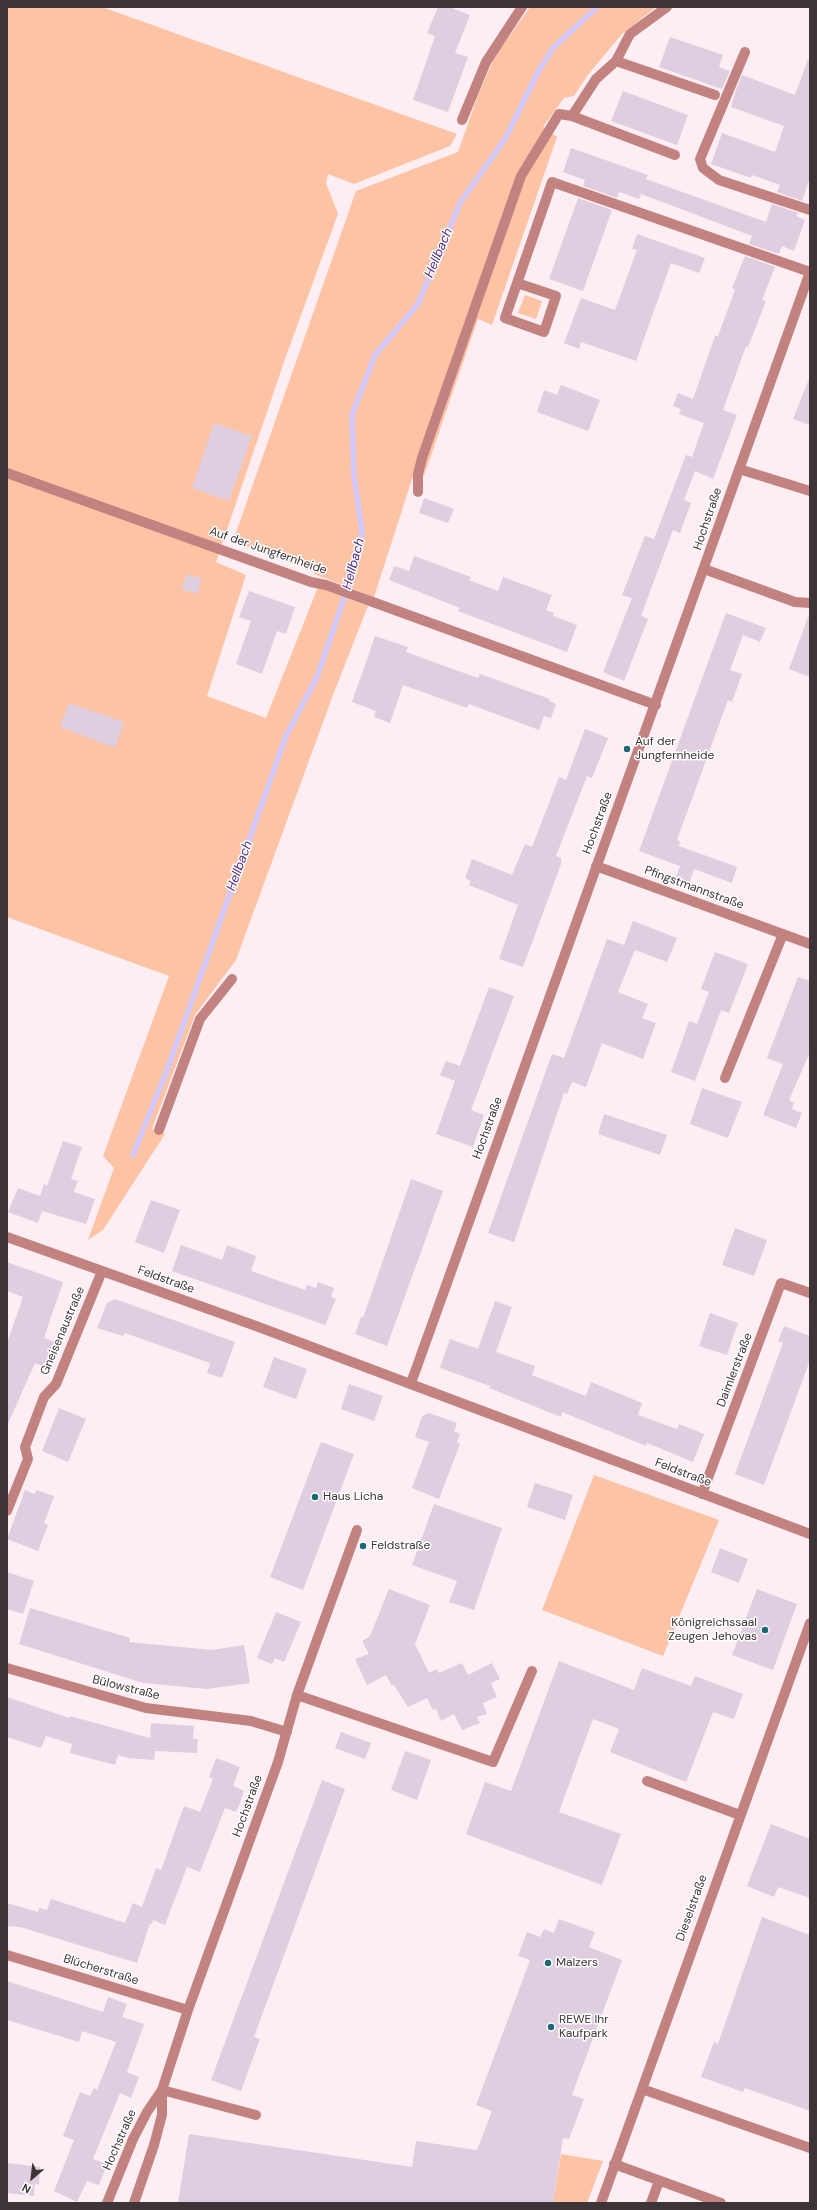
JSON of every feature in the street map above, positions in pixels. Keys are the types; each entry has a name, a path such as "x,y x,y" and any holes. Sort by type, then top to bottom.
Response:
{"street":[{"path":"462,120 486,62 522,7"},
{"path":"572,116 596,79 616,61 630,34 667,7"},
{"path":"745,52 700,159 703,168 719,180 810,210"},
{"path":"616,61 715,96"},
{"path":"418,492 418,474 422,458 521,176 559,114 572,116 675,155"},
{"path":"517,283 556,296 544,332 505,318 517,283 552,182 810,272"},
{"name":"Hochstraße","path":"410,1383 596,866 656,705 810,272"},
{"path":"739,469 810,491"},
{"name":"Auf der Jungfernheide","path":"7,473 311,582 326,584 362,599 656,705"},
{"path":"704,569 795,602 810,603"},
{"name":"Pfingstmannstraße","path":"596,866 810,944"},
{"path":"726,1078 782,934"},
{"path":"159,1130 200,1019 232,979"},
{"name":"Feldstraße","path":"7,1237 410,1383 810,1534"},
{"name":"Gneisenaustraße","path":"7,1511 28,1459 25,1446 44,1397 56,1384 102,1271"},
{"name":"Daimlerstraße","path":"702,1494 781,1284 810,1293"},
{"name":"Hochstraße","path":"107,2203 133,2139 147,2112 162,2090 188,2010 287,1732 297,1694 357,1530"},
{"name":"Dieselstraße","path":"601,2203 810,1623"},
{"name":"Bülowstraße","path":"7,1668 146,1708 251,1721 287,1732"},
{"path":"297,1694 493,1762 532,1671"},
{"path":"647,1781 740,1815"},
{"name":"Blücherstraße","path":"7,1955 188,2010"},
{"path":"642,2089 810,2148"},
{"path":"162,2090 256,2115"},
{"name":"Hochstraße","path":"134,2203 162,2115 162,2090"},
{"path":"614,2164 721,2203"},
{"path":"651,2203 659,2181"}],"shaded area":[{"path":"9,7 102,7 457,134 450,146 354,184 328,174 326,183 338,214 285,359 216,562 246,575 207,696 266,718 318,587 368,606 333,695 236,960 195,1015 152,1129 165,1134 103,1230 88,1240 114,1168 103,1156 169,976 7,917 7,12"},
{"path":"530,7 656,7 622,34 587,76 574,96 564,98 543,127 557,137 492,325 478,319 424,476 414,473 374,597 233,541 356,191 458,152 477,98 494,58"},
{"path":"525,295 542,301 536,319 518,313"},
{"path":"594,1475 719,1520 663,1656 542,1610"},
{"path":"561,2154 603,2161 587,2203 553,2203"}],"building":[{"path":"438,7 449,7 470,15 455,53 468,57 448,112 413,100 435,36 427,33"},
{"path":"670,37 723,55 719,67 730,71 722,89 659,67"},
{"path":"808,59 810,59 810,178 802,201 777,192 780,185 752,175 751,178 711,164 722,133 775,152 784,126 731,107 735,93 742,75 795,95"},
{"path":"623,91 688,115 677,145 611,121"},
{"path":"571,148 648,175 646,179 766,222 772,204 798,213 796,216 805,220 794,251 782,246 779,254 749,244 752,236 641,194 639,199 619,192 617,198 583,186 585,180 563,172"},
{"path":"578,198 612,210 583,291 549,279"},
{"path":"637,234 705,258 699,273 671,263 636,361 581,342 579,349 564,343 581,298 615,310 637,250 632,249"},
{"path":"745,256 775,267 762,300 766,301 748,347 746,346 723,410 737,415 713,479 695,471 684,500 691,503 680,533 673,530 641,616 648,619 624,681 603,672 632,598 622,595 645,536 654,539 686,455 692,457 704,423 679,414 681,409 673,406 678,393 693,399 715,336 718,336 735,290 732,288"},
{"path":"810,379 810,425 793,419"},
{"path":"561,385 600,400 588,431 537,412 544,390 557,395"},
{"path":"214,423 252,436 229,501 192,488"},
{"path":"424,498 454,509 448,523 419,513"},
{"path":"414,556 471,577 469,580 498,591 503,577 552,595 546,610 554,613 553,616 577,625 567,652 458,611 460,608 389,580 394,566 409,571"},
{"path":"187,574 202,579 197,594 181,589"},
{"path":"249,591 295,607 286,634 277,631 262,674 236,664 251,621 239,617"},
{"path":"726,613 766,628 760,642 743,635 730,670 742,674 732,702 728,700 677,840 680,841 679,846 737,867 732,883 694,869 689,884 675,879 680,866 639,851"},
{"path":"808,617 810,617 810,677 789,669"},
{"path":"375,636 408,647 406,652 436,663 478,678 480,674 550,699 549,701 556,704 551,718 544,716 539,730 469,704 467,708 403,685 390,723 374,717 376,711 352,702"},
{"path":"69,703 124,722 115,748 60,727"},
{"path":"585,729 608,738 592,778 587,776 556,856 561,858 561,864 523,967 499,959 518,905 469,885 471,881 465,878 472,859 512,875 525,844 532,847 559,777 566,780"},
{"path":"633,921 677,938 667,962 635,950 618,992 648,1004 642,1018 656,1023 643,1059 602,1043 586,1087 572,1082 567,1094 564,1093 514,1242 488,1233 552,1054 564,1058 607,939 624,945"},
{"path":"715,952 748,964 729,1013 721,1010 695,1081 671,1072 689,1021 697,1024 709,992 701,989"},
{"path":"798,977 810,981 810,1052 789,1100 794,1103 792,1109 802,1113 796,1128 763,1115 783,1064 767,1058"},
{"path":"489,987 514,996 471,1110 484,1115 473,1147 436,1134 455,1081 440,1075 446,1061 460,1066"},
{"path":"702,1088 742,1102 728,1138 690,1124"},
{"path":"604,1114 667,1135 660,1155 598,1134"},
{"path":"63,1141 82,1147 71,1179 78,1181 74,1192 95,1199 86,1224 42,1211 38,1223 8,1212 18,1188 40,1196 44,1184 47,1186"},
{"path":"411,1179 443,1191 387,1346 355,1334 361,1317 363,1318"},
{"path":"151,1200 180,1210 164,1253 135,1242"},
{"path":"735,1228 767,1240 754,1276 722,1265"},
{"path":"181,1245 222,1260 227,1245 256,1256 251,1271 305,1290 307,1285 316,1288 318,1282 334,1288 331,1297 336,1299 325,1325 172,1271"},
{"path":"7,1262 63,1282 44,1338 55,1342 44,1367 35,1363 7,1426 7,1343 23,1297 7,1291"},
{"path":"115,1299 235,1342 222,1378 207,1373 210,1363 125,1333 123,1336 97,1328 107,1303"},
{"path":"495,1301 512,1307 496,1352 535,1366 532,1375 586,1396 591,1382 642,1403 638,1415 677,1429 679,1424 704,1434 693,1462 647,1443 646,1446 562,1412 561,1417 489,1388 490,1386 440,1368 450,1339 478,1349"},
{"path":"710,1313 738,1323 727,1355 699,1346"},
{"path":"784,1326 810,1336 810,1360 764,1485 735,1474 783,1343 778,1341"},
{"path":"274,1357 307,1369 296,1399 263,1387"},
{"path":"349,1384 383,1396 374,1421 341,1409"},
{"path":"59,1408 86,1419 68,1462 42,1451"},
{"path":"429,1413 457,1423 454,1431 460,1434 457,1442 460,1444 439,1499 412,1488 429,1442 415,1437 422,1416"},
{"path":"321,1442 354,1454 303,1590 270,1577"},
{"path":"535,1483 573,1495 565,1520 527,1507"},
{"path":"25,1490 35,1494 36,1490 54,1496 44,1523 48,1525 38,1551 7,1539"},
{"path":"434,1504 502,1528 474,1610 449,1602 457,1581 412,1565"},
{"path":"720,1548 748,1559 739,1583 711,1572"},
{"path":"7,1572 34,1581 23,1614 7,1609"},
{"path":"389,1589 430,1605 415,1644 429,1673 437,1669 439,1673 462,1663 468,1675 492,1663 500,1679 491,1683 497,1697 483,1703 487,1714 477,1717 480,1723 462,1730 454,1714 441,1721 436,1709 433,1710 427,1698 408,1707 394,1685 392,1686 386,1675 367,1685 355,1659 369,1654 362,1641 370,1636"},
{"name":"Königreichssaal Zeugen Jehovas","path":"757,1589 797,1604 773,1670 732,1655"},
{"path":"30,1608 130,1638 129,1642 212,1650 244,1645 250,1683 207,1689 143,1683 19,1644"},
{"path":"276,1612 301,1622 284,1662 275,1658 272,1664 257,1658"},
{"path":"559,1661 634,1690 642,1668 691,1686 695,1676 743,1694 734,1719 713,1712 686,1782 610,1752 619,1729 593,1719 559,1812 621,1834 602,1885 466,1834 485,1782 511,1791"},
{"path":"7,1697 69,1718 70,1716 150,1738 151,1723 194,1726 193,1739 198,1739 197,1753 155,1751 154,1760 128,1758 118,1755 115,1765 70,1753 72,1744 46,1736 41,1748 7,1737"},
{"path":"341,1732 371,1743 365,1759 335,1748"},
{"path":"405,1751 431,1760 417,1800 391,1790"},
{"path":"216,1758 240,1767 233,1786 244,1791 240,1803 236,1812 225,1808 200,1872 187,1867 165,1925 153,1920 152,1924 150,1923 137,1963 20,1927 7,1926 7,1903 38,1912 39,1908 47,1910 51,1899 125,1923 133,1903 142,1907 156,1868 161,1870 184,1806 200,1812 213,1779 209,1777"},
{"path":"322,1780 345,1789 254,2037 260,2039 241,2091 211,2080"},
{"path":"771,1824 810,1839 810,1898 778,1887 774,1897 747,1886"},
{"path":"762,1917 810,1935 810,2111 745,2088 743,2092 701,2077 714,2042 718,2044"},
{"path":"559,1919 595,1932 589,1947 622,1960 572,2095 584,2099 569,2139 563,2138 553,2203 178,2203 189,2134 412,2167 416,2141 477,2150 492,2111 476,2105 530,1960 518,1956 527,1932 540,1937 544,1929 554,1933"},
{"path":"7,1981 103,2012 108,1997 127,2004 122,2017 144,2024 127,2072 139,2077 131,2098 120,2093 93,2159 107,2164 99,2185 87,2181 77,2202 54,2191 74,2140 63,2136 80,2092 90,2096 94,2088 97,2090 116,2042 82,2031 79,2042 7,2020"},
{"path":"7,2163 40,2167 39,2185 35,2183 34,2196 7,2193"}],"waterway":[{"name":"Hellbach","path":"133,1155 169,1065 286,736 317,677 348,587 362,532 354,476 352,415 375,355 418,304 460,203 505,139 538,72 553,48 597,7"}],"place":[{"name":"Auf der Jungfernheide","path":"627,749"},
{"name":"Haus Licha","path":"315,1497"},
{"name":"Feldstraße","path":"363,1546"},
{"name":"Königreichssaal Zeugen Jehovas","path":"765,1630"},
{"name":"Malzers","path":"548,1963"},
{"name":"REWE Ihr Kaufpark","path":"551,2027"}]}
